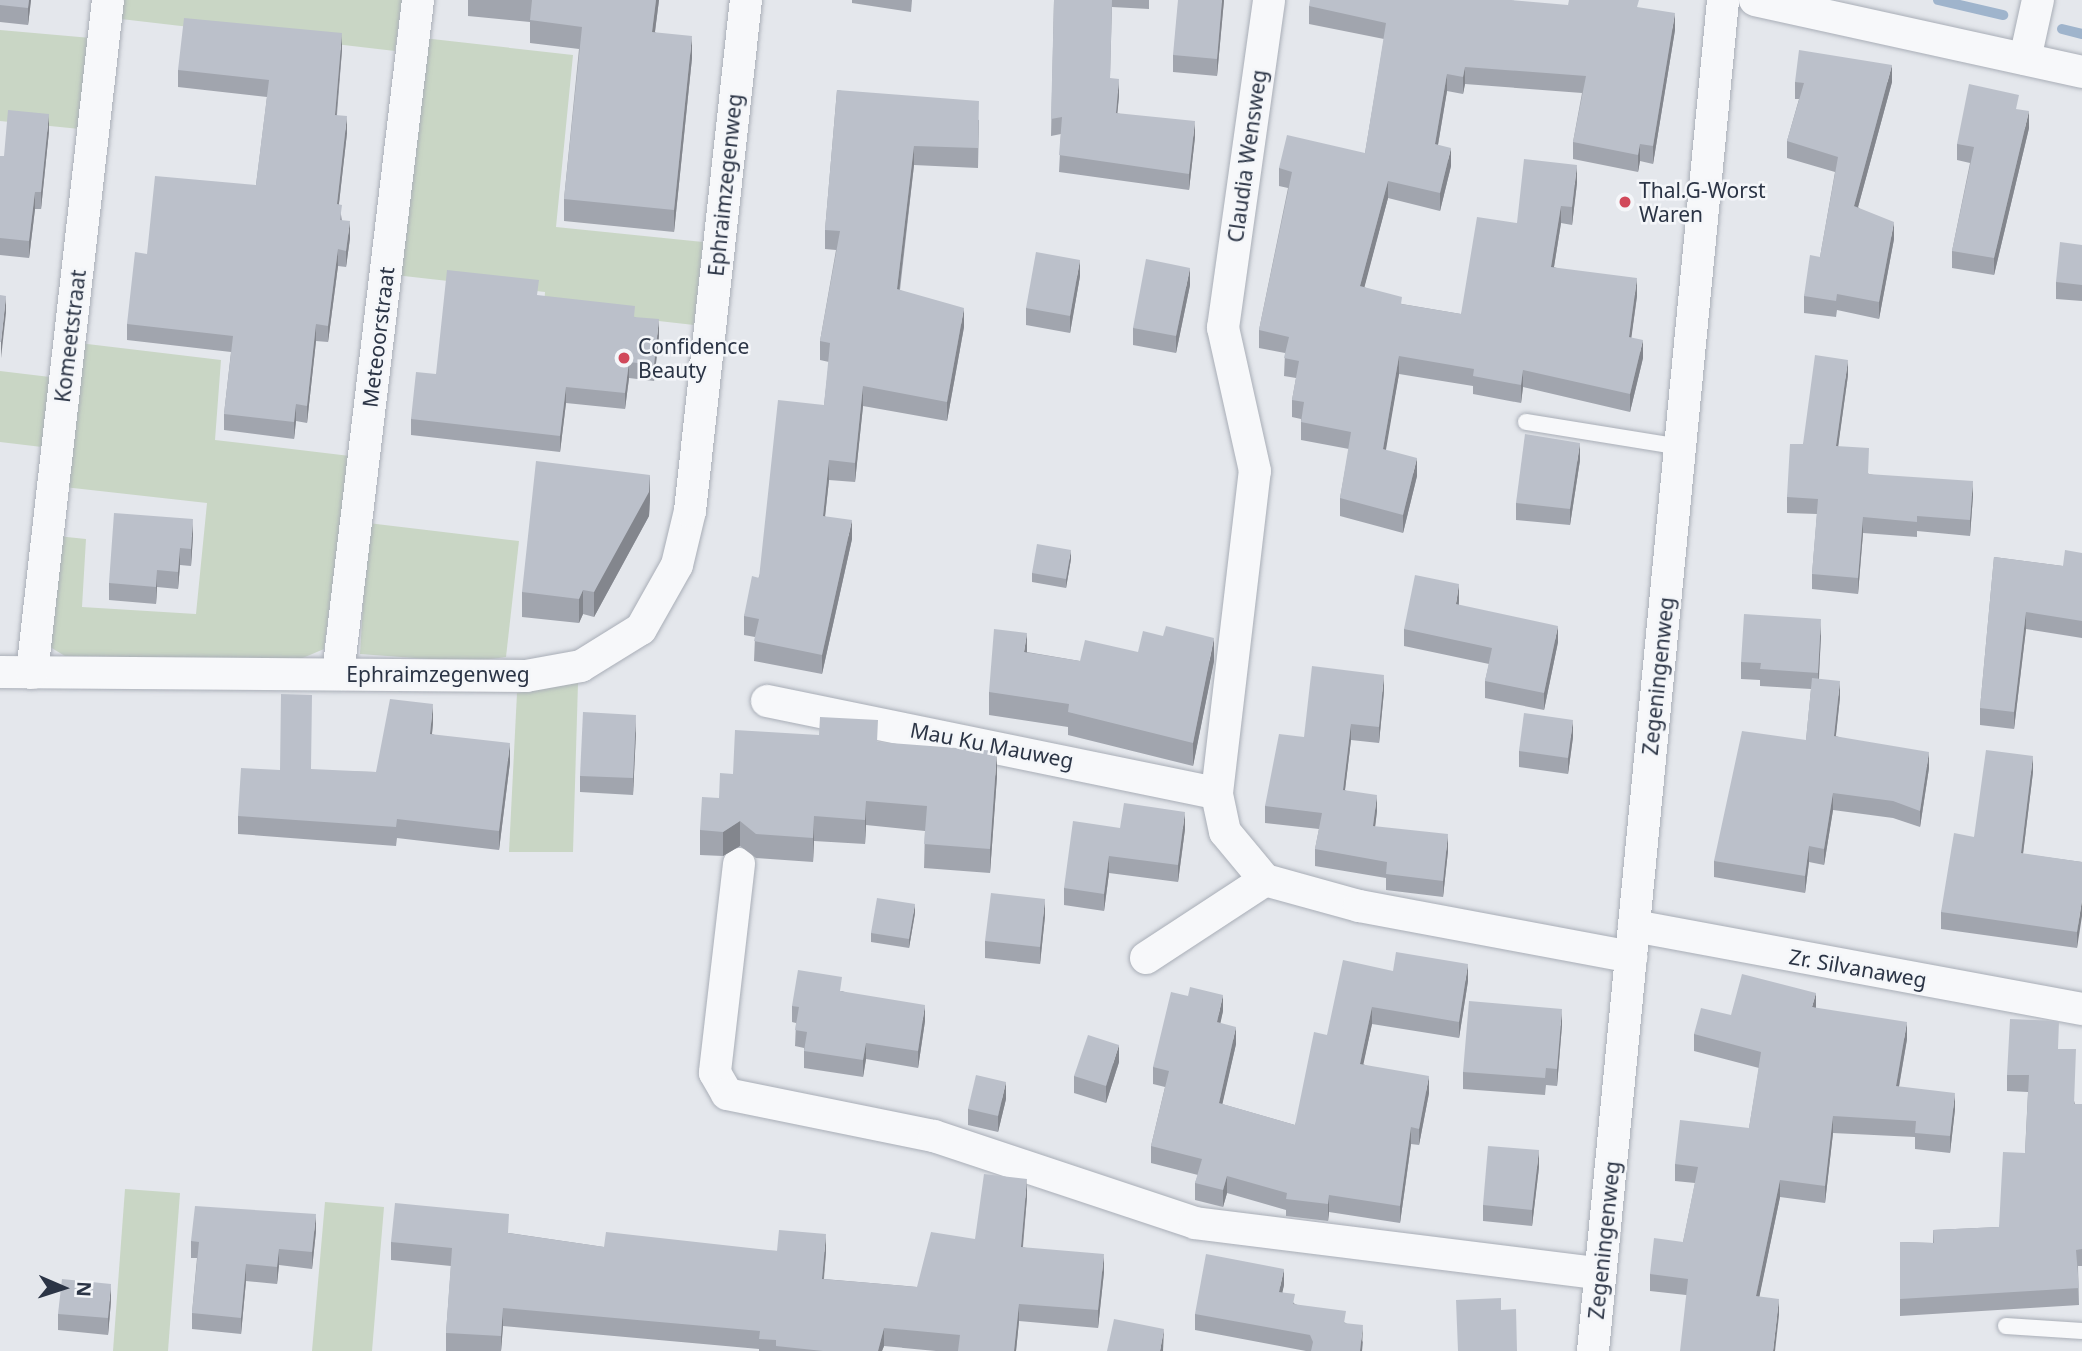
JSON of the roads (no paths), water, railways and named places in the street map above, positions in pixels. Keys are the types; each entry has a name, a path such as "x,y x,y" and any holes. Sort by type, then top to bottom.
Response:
{"street":[{"name":"Komeetstraat","path":"32,673 108,0"},
{"name":"Meteoorstraat","path":"338,674 418,0"},
{"name":"Ephraimzegenweg","path":"0,672 526,676 581,666 641,629 660,600 690,511 746,0"},
{"name":"Claudia Wensweg","path":"1265,880 1225,832 1217,793 1255,471 1225,312 1269,0"},
{"name":"Zegeningenweg","path":"1593,1351 1597,1273 1621,1102 1632,942 1723,0"},
{"path":"1755,0 2082,72"},
{"path":"2025,59 2038,0"},
{"name":"Mau Ku Mauweg","path":"767,701 1217,793"},
{"path":"739,864 715,1073 727,1094 934,1136 1195,1223 1597,1273"},
{"path":"1146,958 1265,880"},
{"name":"Zr. Silvanaweg","path":"1265,880 1359,906 1632,942 2082,1009"}],"lane":[{"path":"1526,422 1680,447"},
{"path":"2006,1326 2082,1331"}],"waterway":[{"path":"1938,0 2003,15"},
{"path":"2062,29 2082,34"}],"place":[{"name":"Thal.G-Worst Waren","path":"1625,202"},
{"name":"Confidence Beauty","path":"624,358"}]}
